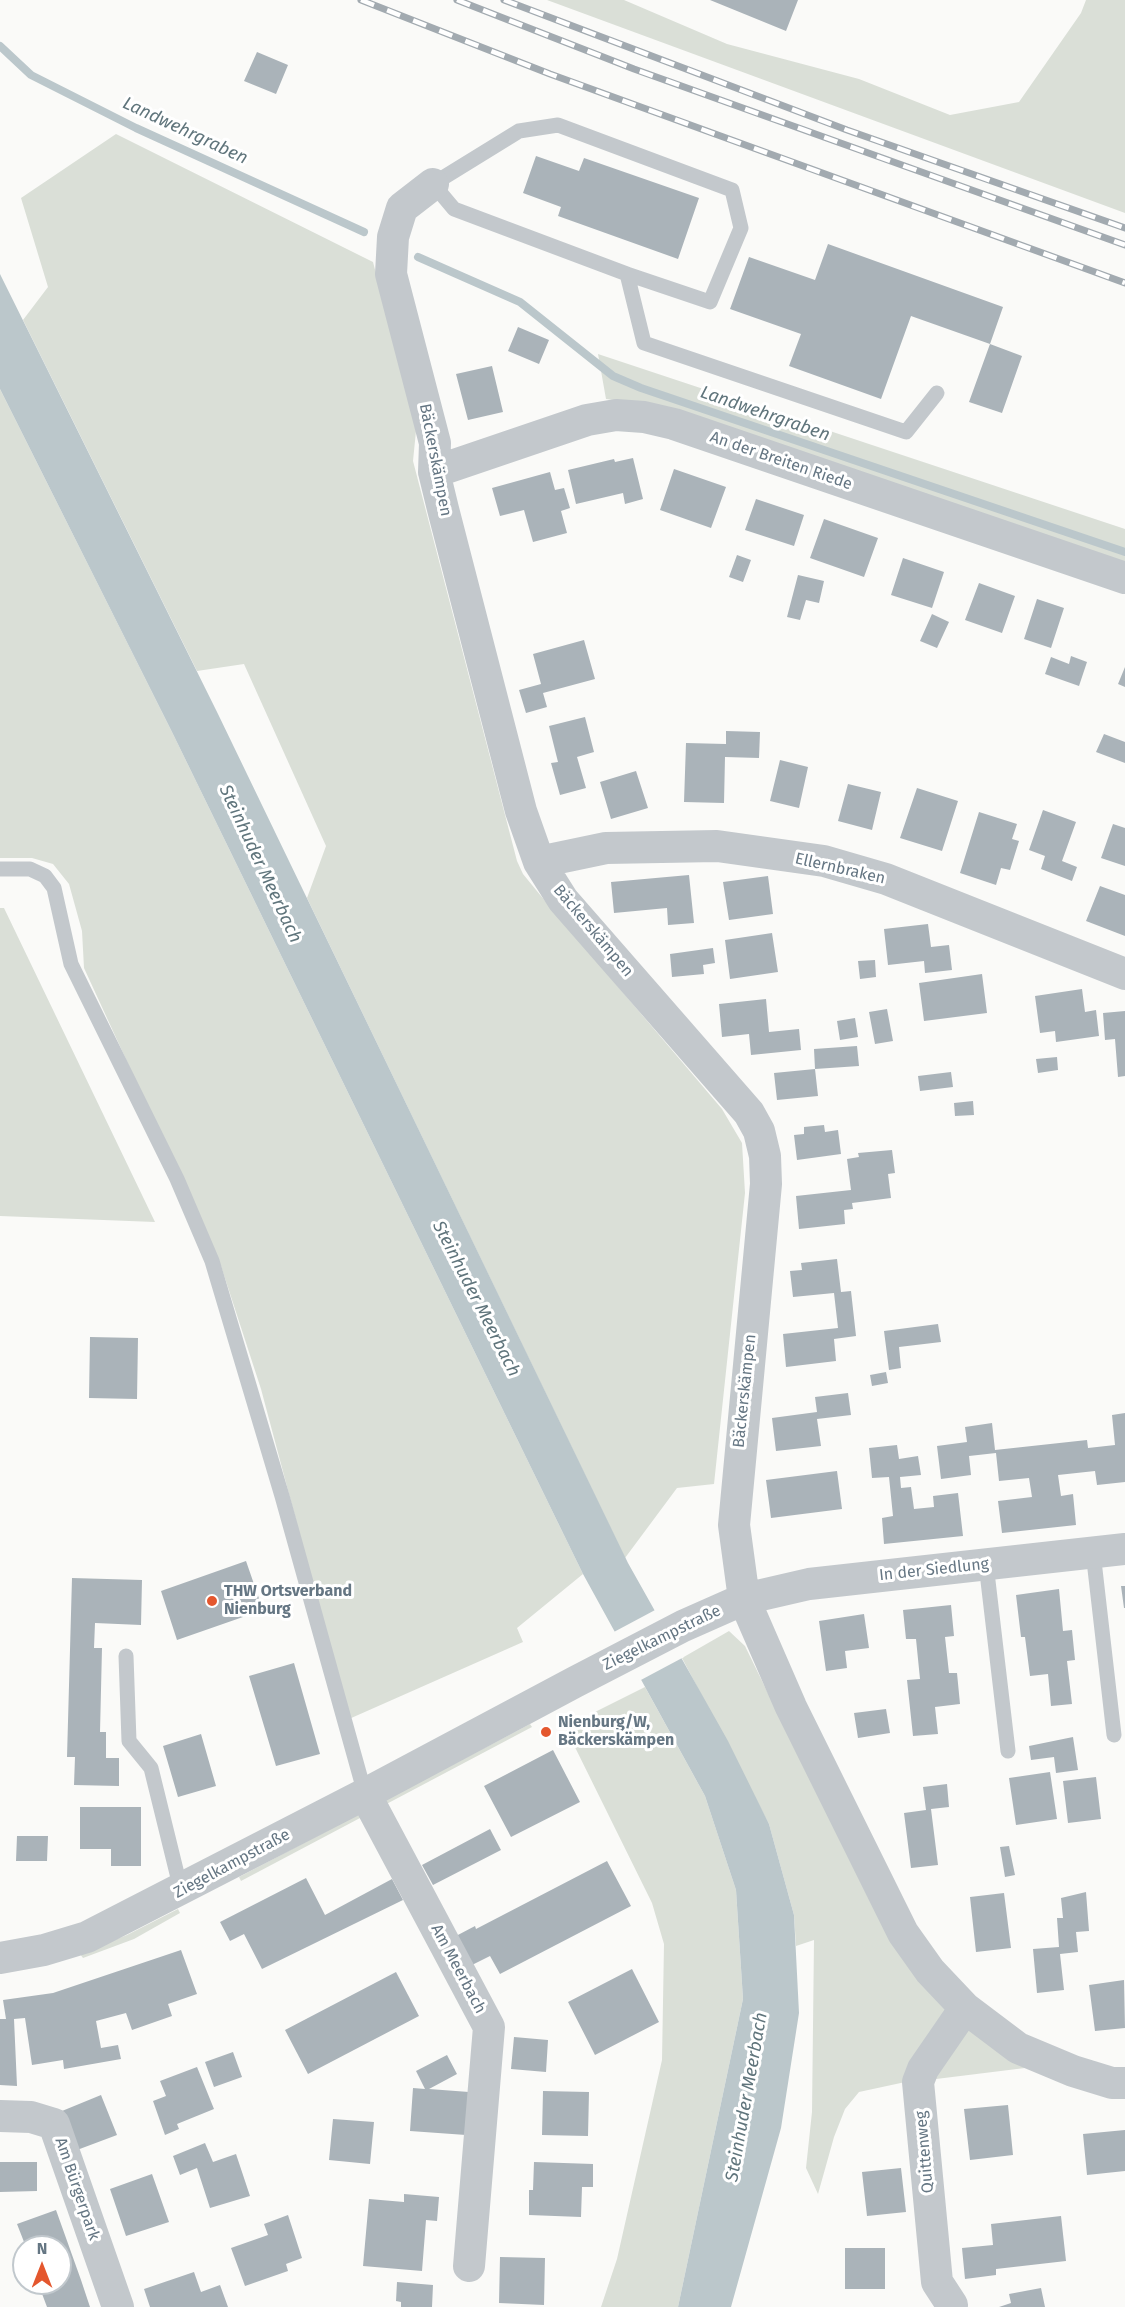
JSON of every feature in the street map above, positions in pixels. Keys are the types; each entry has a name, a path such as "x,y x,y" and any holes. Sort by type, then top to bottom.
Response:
{"street":[{"name":"Bäckerskämpen","path":"433,184 402,208 393,237 391,274 435,443 434,472 521,811 539,862 563,900 749,1113 759,1131 765,1156 766,1184 734,1525 744,1599"},
{"name":"An der Breiten Riede","path":"434,472 587,420 616,415 644,417 686,428 1125,578"},
{"name":"Ellernbraken","path":"539,862 606,848 717,846 824,861 886,879 1125,974"},
{"name":"In der Siedlung","path":"744,1599 809,1584 1125,1549"},
{"name":"Ziegelkampstraße","path":"0,1958 44,1950 87,1937 365,1794 683,1626 744,1599"},
{"path":"744,1599 791,1707 903,1933 930,1971 965,2008 1018,2048 1073,2071 1125,2084"},
{"name":"Am Meerbach","path":"365,1794 489,2027 469,2266"},
{"name":"Quittenweg","path":"951,2306 937,2282 918,2082 923,2069 965,2008"},
{"name":"Am Bürgerpark","path":"0,2116 31,2117 54,2124 118,2307"}],"lane":[{"path":"558,125 732,190 741,228 710,302 627,274 454,209 433,184 519,131 558,125"},
{"path":"627,274 644,343 906,432 937,393"},
{"path":"0,869 30,869 45,876 54,888 71,964 177,1179 212,1261 282,1496 365,1794"},
{"path":"1093,1552 1114,1736"},
{"path":"986,1564 1008,1751"},
{"path":"126,1656 129,1740 151,1768 181,1890"}],"shaded area":[{"path":"547,0 624,0 727,44 859,79 950,115 1019,102 1081,13 1086,0 1125,0 1125,213"},
{"path":"116,134 373,262 413,415 416,431 413,461 517,861 523,874 541,896 722,1109 742,1143 745,1193 714,1484 677,1488 625,1558 307,898 326,846 244,664 197,671 23,320 48,287 21,198"},
{"path":"598,354 1125,529 1125,563 669,407 606,399"},
{"path":"0,389 172,732 583,1574 517,1628 523,1642 349,1719 261,1389 221,1266 84,968 82,931 69,884 53,864 32,858 0,858"},
{"path":"0,908 4,908 155,1222 0,1216"},
{"path":"729,1631 745,1646 824,1808 949,2009 910,2081 859,2092 845,2109 834,2137 818,2194 806,2168 812,2112 814,1940 796,1946 794,1915 769,1824 682,1658"},
{"path":"645,1687 705,1796 736,1890 743,1999 678,2307 601,2307 617,2259 662,2060 664,1944 652,1903 565,1727"},
{"path":"530,1724 532,1727 241,1881 239,1877"},
{"path":"178,1909 180,1913 134,1939 83,1958 80,1954 127,1935"},
{"path":"967,2028 1025,2068 928,2080"}],"water":[{"name":"Steinhuder Meerbach","path":"0,274 218,714 628,1563 728,1741 769,1824 794,1915 799,2013 781,2128 731,2307 678,2307 743,1999 736,1890 705,1796 583,1574 172,732 0,389"}],"pier":[{"path":"657,1609 684,1657 639,1681 612,1633"}],"building":[{"path":"710,0 798,0 786,31"},
{"path":"257,52 288,65 276,94 244,81"},
{"path":"536,156 579,171 584,158 699,198 678,259 558,216 561,207 523,193"},
{"path":"828,244 1003,307 990,344 911,316 881,399 789,366 801,334 730,309 749,257 815,280"},
{"path":"518,327 549,340 539,364 508,351"},
{"path":"990,344 1022,356 1002,413 969,402"},
{"path":"492,366 503,412 468,420 456,374"},
{"path":"633,458 643,499 625,504 623,493 576,504 568,470 614,459 615,462"},
{"path":"674,469 726,487 711,528 660,510"},
{"path":"550,472 555,490 564,488 570,508 561,511 567,533 533,542 524,510 500,516 492,488"},
{"path":"756,499 804,515 794,546 745,530"},
{"path":"824,519 878,538 864,577 810,558"},
{"path":"737,555 751,560 743,582 729,577"},
{"path":"903,558 944,572 932,608 891,595"},
{"path":"798,575 824,581 819,603 806,600 800,620 787,617"},
{"path":"979,583 1015,596 1002,633 965,620"},
{"path":"1037,599 1064,608 1051,648 1024,639"},
{"path":"932,614 949,622 937,648 920,641"},
{"path":"584,640 595,679 543,693 547,707 526,713 519,690 541,684 533,654"},
{"path":"1071,656 1087,662 1079,686 1045,674 1051,657 1069,664"},
{"path":"1125,667 1125,687 1118,684"},
{"path":"585,717 594,752 577,757 586,788 560,795 551,763 558,762 549,726"},
{"path":"726,731 760,732 759,758 725,757 724,803 684,802 686,743 726,744"},
{"path":"1104,734 1125,742 1125,763 1096,752"},
{"path":"780,760 808,767 799,808 770,801"},
{"path":"636,771 648,808 611,819 600,782"},
{"path":"848,784 881,792 872,830 838,821"},
{"path":"917,788 958,801 942,851 900,838"},
{"path":"1043,810 1076,822 1062,861 1077,867 1072,881 1041,869 1045,856 1029,850"},
{"path":"979,812 1017,824 1012,839 1019,841 1010,870 1001,868 996,885 960,873"},
{"path":"1113,824 1125,828 1125,866 1101,858"},
{"path":"689,875 694,923 668,925 667,908 614,913 611,882"},
{"path":"768,876 773,914 729,920 723,882"},
{"path":"1100,886 1125,895 1125,936 1086,921"},
{"path":"928,924 931,947 949,945 952,970 925,973 924,961 888,965 884,929"},
{"path":"772,933 778,972 730,979 725,940"},
{"path":"713,948 715,963 703,965 704,974 672,977 670,954"},
{"path":"875,960 876,977 860,979 858,961"},
{"path":"982,974 987,1013 924,1021 919,983"},
{"path":"1082,989 1085,1012 1096,1010 1099,1036 1056,1042 1055,1031 1040,1033 1035,996"},
{"path":"766,999 769,1032 799,1029 801,1050 751,1055 749,1034 722,1037 719,1004"},
{"path":"887,1009 893,1041 875,1044 869,1012"},
{"path":"1125,1011 1125,1076 1118,1077 1115,1039 1105,1040 1103,1013"},
{"path":"855,1018 858,1037 840,1040 837,1021"},
{"path":"857,1046 859,1066 815,1069 814,1049"},
{"path":"1057,1057 1058,1070 1038,1073 1036,1059"},
{"path":"815,1069 818,1096 777,1100 774,1073"},
{"path":"951,1072 953,1087 920,1091 918,1076"},
{"path":"973,1101 974,1115 955,1116 954,1103"},
{"path":"824,1125 825,1132 838,1130 841,1154 797,1160 794,1135 804,1134 804,1127"},
{"path":"892,1150 895,1173 888,1174 891,1198 852,1203 853,1209 844,1210 845,1224 799,1229 796,1196 851,1190 847,1159 859,1157 858,1153"},
{"path":"837,1259 841,1292 851,1291 856,1336 834,1339 836,1361 786,1367 783,1334 838,1328 834,1293 793,1297 790,1271 802,1270 801,1263"},
{"path":"938,1324 941,1342 899,1347 901,1368 889,1370 884,1331"},
{"path":"90,1337 138,1338 137,1399 89,1398"},
{"path":"886,1372 888,1383 872,1386 870,1375"},
{"path":"848,1393 851,1415 817,1419 821,1446 776,1451 772,1418 817,1412 815,1397"},
{"path":"1125,1413 1125,1482 1097,1485 1095,1471 1058,1475 1061,1496 1073,1494 1076,1525 1002,1533 998,1501 1032,1497 1029,1478 999,1481 996,1453 969,1456 971,1475 941,1479 937,1446 967,1442 965,1427 992,1423 995,1450 1087,1440 1088,1448 1115,1445 1112,1415"},
{"path":"897,1445 899,1459 918,1456 921,1475 900,1477 901,1488 911,1487 914,1509 934,1507 933,1496 958,1493 963,1536 884,1544 882,1518 893,1516 889,1477 872,1478 869,1448"},
{"path":"837,1471 842,1509 771,1518 766,1480"},
{"name":"THW Ortsverband Nienburg","path":"246,1561 263,1610 177,1640 161,1591"},
{"path":"72,1578 142,1580 141,1625 95,1623 94,1648 102,1648 100,1732 106,1732 106,1758 119,1758 119,1786 74,1785 75,1757 67,1757"},
{"path":"1121,1586 1125,1586 1125,1608 1124,1608"},
{"path":"1059,1589 1063,1631 1072,1630 1075,1660 1067,1661 1072,1704 1051,1706 1048,1674 1030,1676 1025,1637 1021,1637 1016,1595"},
{"path":"951,1605 954,1636 945,1637 949,1673 957,1673 960,1704 935,1707 938,1734 913,1736 907,1680 920,1679 916,1639 906,1639 903,1610"},
{"path":"864,1614 869,1648 845,1651 847,1668 826,1671 819,1621"},
{"path":"294,1663 320,1754 276,1766 249,1676"},
{"path":"886,1709 890,1733 858,1738 854,1713"},
{"path":"201,1734 216,1786 178,1797 163,1746"},
{"path":"1073,1737 1078,1770 1056,1773 1054,1757 1031,1760 1029,1746"},
{"path":"553,1750 580,1802 511,1837 484,1786"},
{"path":"1050,1772 1057,1819 1016,1825 1009,1778"},
{"path":"1096,1777 1101,1819 1068,1823 1063,1781"},
{"path":"947,1784 949,1807 931,1809 938,1865 911,1868 904,1813 926,1810 923,1787"},
{"path":"80,1807 141,1807 141,1866 111,1866 111,1849 80,1849"},
{"path":"490,1829 501,1850 433,1885 422,1865"},
{"path":"17,1836 48,1836 47,1861 16,1861"},
{"path":"1009,1846 1015,1875 1005,1877 1000,1847"},
{"path":"607,1861 631,1906 500,1974 490,1956 472,1965 456,1936 475,1926 476,1929"},
{"path":"306,1878 325,1915 392,1879 403,1900 262,1969 244,1934 230,1941 220,1922"},
{"path":"1086,1892 1089,1931 1076,1932 1078,1952 1060,1954 1064,1990 1037,1993 1033,1949 1059,1947 1057,1918 1063,1918 1061,1898"},
{"path":"1004,1893 1011,1948 976,1952 970,1897"},
{"path":"181,1950 197,1994 168,2004 172,2016 132,2030 126,2013 96,2021 101,2048 118,2045 121,2059 64,2069 63,2060 32,2065 25,2018 14,2019 17,2086 0,2085 0,2019 6,2019 3,2000 53,1993"},
{"path":"632,1969 659,2022 595,2055 568,2002"},
{"path":"396,1972 419,2016 308,2074 285,2030"},
{"path":"1124,1980 1125,2028 1095,2031 1089,1985"},
{"path":"514,2037 548,2040 546,2072 511,2069"},
{"path":"233,2052 242,2077 214,2087 205,2062"},
{"path":"447,2055 457,2074 429,2089 469,2092 466,2135 410,2131 413,2088 425,2089 416,2071"},
{"path":"197,2067 214,2109 177,2124 179,2129 165,2135 153,2101 166,2096 160,2081"},
{"path":"543,2091 589,2092 588,2136 542,2135"},
{"path":"101,2095 117,2135 77,2150 62,2111"},
{"path":"1008,2105 1013,2155 970,2160 964,2109"},
{"path":"333,2119 374,2122 370,2164 329,2160"},
{"path":"1125,2130 1125,2171 1087,2175 1083,2134"},
{"path":"205,2143 213,2162 236,2154 250,2196 210,2208 197,2168 180,2175 173,2156"},
{"path":"0,2162 37,2162 37,2191 0,2192"},
{"path":"534,2162 593,2164 593,2187 582,2187 581,2217 529,2215 529,2190 533,2190"},
{"path":"901,2168 906,2212 867,2216 862,2172"},
{"path":"152,2174 169,2222 126,2236 110,2189"},
{"path":"404,2194 439,2197 437,2221 426,2220 422,2271 363,2266 369,2199 404,2202"},
{"path":"56,2210 65,2235 21,2235 17,2224"},
{"path":"288,2215 302,2258 286,2264 288,2271 245,2286 231,2248 268,2235 264,2224"},
{"path":"1061,2216 1066,2261 996,2269 996,2275 965,2279 962,2248 993,2245 991,2224"},
{"path":"845,2248 885,2248 885,2289 845,2289"},
{"path":"72,2256 90,2307 47,2307 42,2295 72,2295"},
{"path":"500,2257 545,2258 544,2305 499,2303"},
{"path":"194,2272 201,2292 220,2285 228,2307 150,2307 144,2289"},
{"path":"397,2282 433,2285 432,2307 401,2307 401,2302 396,2301"},
{"path":"1041,2288 1045,2307 999,2307 1011,2303 1009,2294"}],"waterway":[{"name":"Landwehrgraben","path":"0,46 31,75 136,128 364,232"},
{"name":"Landwehrgraben","path":"418,257 520,302 613,376 641,388 1125,552"}],"railway":[{"path":"361,0 550,74 1125,283"},
{"path":"457,0 634,69 1125,245"},
{"path":"504,0 847,130 1125,228"}],"place":[{"name":"THW Ortsverband Nienburg","path":"212,1601"},
{"name":"Nienburg/W, Bäckerskämpen","path":"546,1732"}]}
